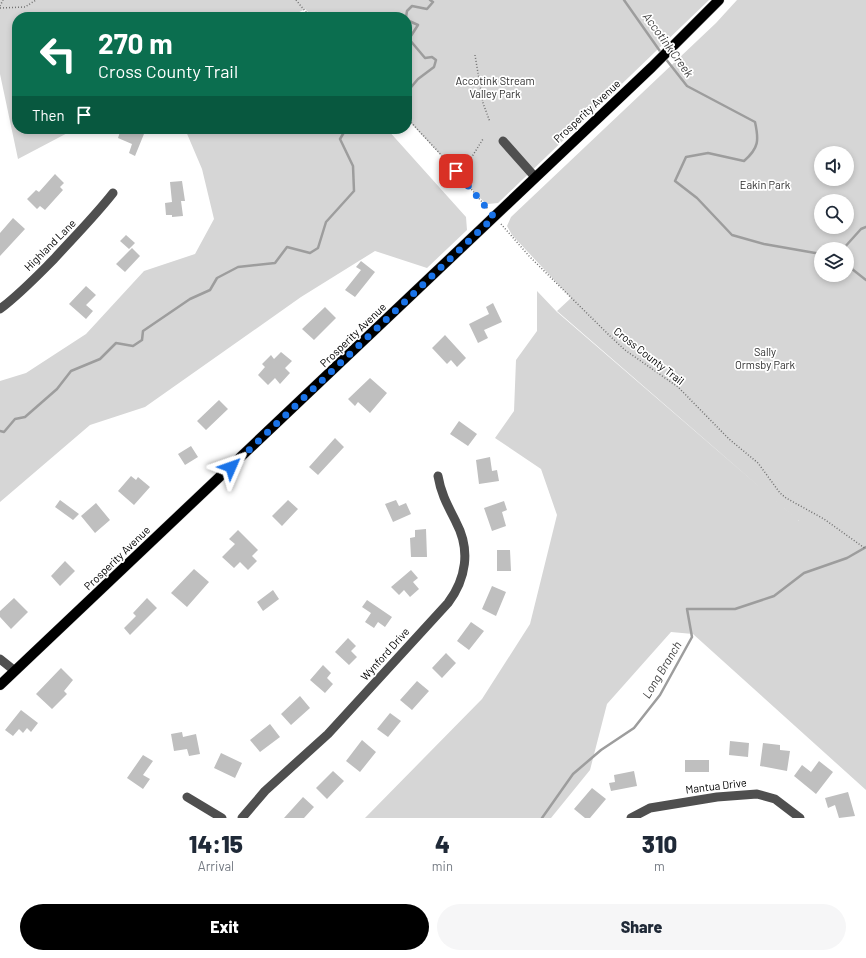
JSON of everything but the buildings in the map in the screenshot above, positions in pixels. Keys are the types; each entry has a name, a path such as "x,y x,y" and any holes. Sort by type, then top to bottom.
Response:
{"main road":[{"name":"Prosperity Avenue","path":"0,685 652,67 719,0"}],"street":[{"path":"502,141 535,177"},
{"name":"Highland Lane","path":"0,308 12,300 94,218 114,193"},
{"name":"Wynford Drive","path":"242,818 264,791 328,734 448,604 456,592 464,573 465,548 457,522 444,500 438,476"},
{"path":"0,659 15,671"},
{"name":"Mantua Drive","path":"631,818 650,808 717,797 757,794 779,801 800,818"},
{"path":"187,797 222,818"}],"path":[{"path":"2,0 0,7 25,7 36,0"},
{"path":"296,0 306,12"},
{"path":"475,55 483,102 490,122"},
{"name":"Cross County Trail","path":"412,123 460,176 529,256 611,337 625,350 678,388 729,438 758,463 783,495 824,519 866,549"},
{"path":"460,176 483,139"}],"green space":[{"name":"Accotink Stream Valley Park","path":"0,0 709,0 498,203 488,204 483,201 412,124 412,12 308,12 305,9 299,12 12,12 12,131 0,74"},
{"path":"737,0 866,0 866,790 693,634 671,632 607,704 590,770 551,818 365,818 482,699 530,624 557,515 541,469 495,438 514,411 516,360 537,331 537,291 557,312 799,521 557,311 571,298 512,235 507,226 511,217 716,23"},
{"name":"Accotink Stream Valley Park","path":"13,134 66,134 18,159"},
{"path":"187,134 391,134 466,217 467,230 427,268 375,251 301,297 145,407 90,425 0,502 0,381 26,373 86,334 144,271 195,254 214,219 202,169"}],"waterway":[{"path":"407,12 412,6 427,9 433,2 430,0"},
{"name":"Accotink Creek","path":"624,0 662,54"},
{"path":"412,22 418,25 412,34"},
{"path":"412,43 425,58 432,57 436,60 434,67 418,79 412,86"},
{"name":"Accotink Creek","path":"665,58 687,86 755,122 757,134 757,143 755,148 744,161 708,153 686,157 675,181 697,198 732,235 764,244 814,253"},
{"path":"0,431 4,432 15,419 25,417 57,389 71,371 100,359 116,343 133,346 142,340 143,331 190,299 210,290 217,278 238,267 275,263 287,247 310,253 318,248 326,222 354,191 353,166 340,139 343,134"},
{"name":"Accotink Creek","path":"849,242 861,229 866,227"},
{"name":"Long Branch","path":"854,271 866,280"},
{"name":"Long Branch","path":"542,818 573,774 601,750 634,728 660,695 692,637 687,609 735,609 774,596 804,573 847,558 866,547"}],"route":[{"path":"231,467 494,217 456,171"}],"park label":[{"name":"Eakin Park","path":"765,185"},
{"name":"Sally Ormsby Park","path":"765,358"}]}
